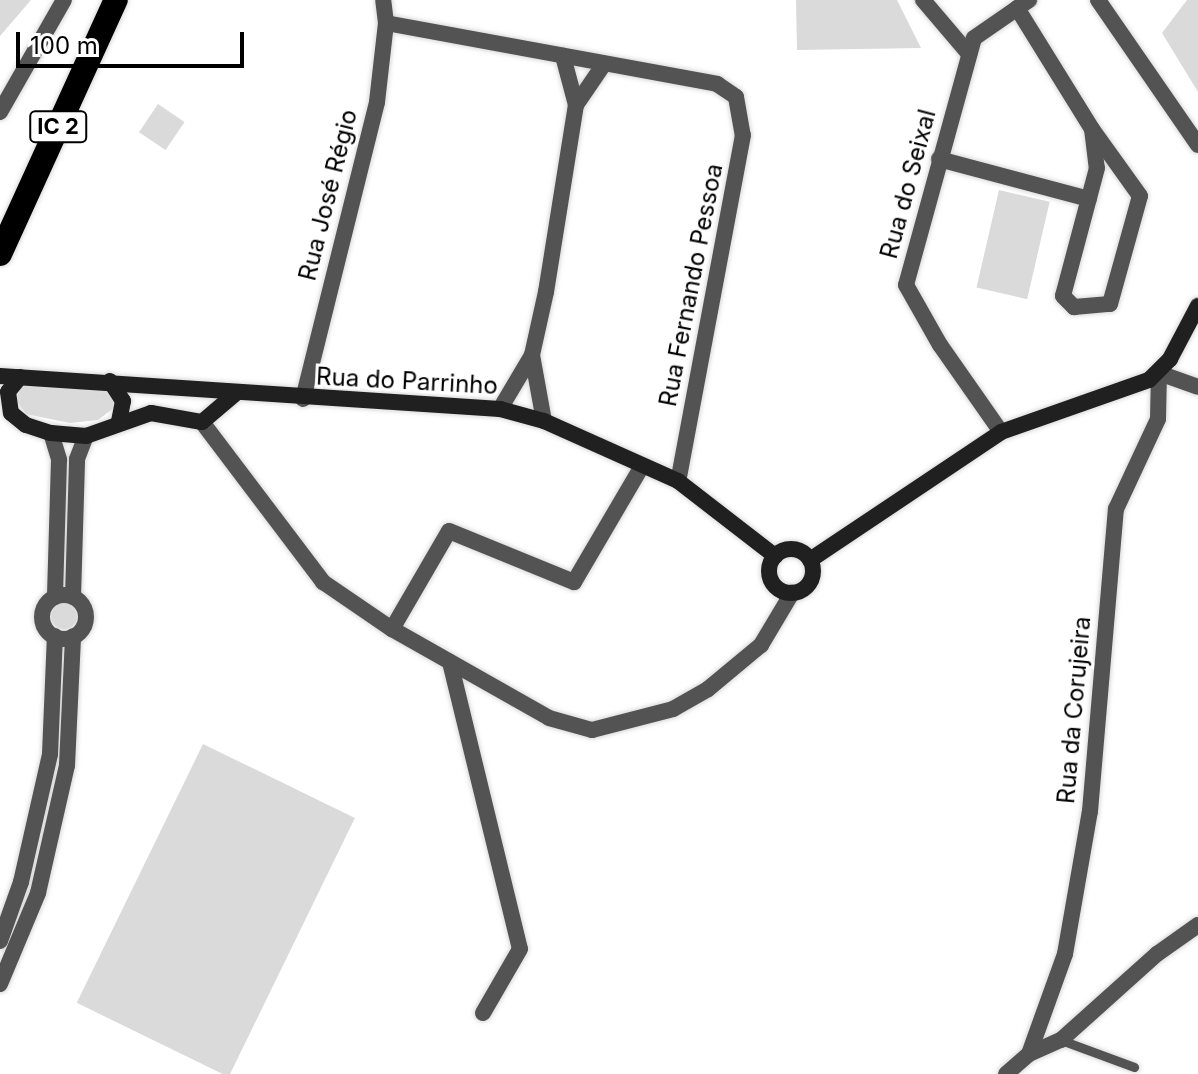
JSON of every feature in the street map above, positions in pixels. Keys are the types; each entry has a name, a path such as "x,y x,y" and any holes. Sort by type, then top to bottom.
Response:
{"highway":[{"name":"IC 2","path":"0,223 102,0"},
{"name":"IC 2","path":"0,254 116,0"}],"street":[{"path":"0,112 64,0"},
{"name":"Rua José Régio","path":"303,399 377,102 386,23 383,0"},
{"path":"923,0 969,54"},
{"path":"1098,0 1198,145"},
{"path":"1023,4 1092,129 1140,196 1110,304 1074,307 1063,296 1097,168 1092,129"},
{"name":"Rua do Seixal","path":"1001,432 940,345 906,285 974,38 1023,4"},
{"path":"386,23 604,64 576,105 532,355 544,421"},
{"path":"563,56 576,105"},
{"name":"Rua Fernando Pessoa","path":"604,64 717,84 736,97 744,115 743,135 678,481"},
{"path":"939,159 1089,199"},
{"path":"810,560 1001,432 1137,386 1159,373 1198,306"},
{"path":"500,409 532,355"},
{"path":"1159,373 1198,387"},
{"name":"Rua da Corujeira","path":"1029,1054 1065,954 1090,811 1116,509 1158,419 1159,373"},
{"name":"Rua do Parrinho","path":"0,376 110,381 303,399 500,409 544,421 678,481 775,556"},
{"path":"20,377 8,392 6,409 26,425 51,433 86,436 119,421 165,412 202,422 323,582 392,629 549,718 592,730 622,726 673,709 736,668 761,645 792,593 810,582 810,560"},
{"path":"110,381 123,401 119,421"},
{"path":"202,422 235,394"},
{"path":"0,941 21,882 50,754 55,636 42,616 55,597 59,460 51,433"},
{"path":"0,984 38,893 67,765 73,636 85,619 73,597 77,459 86,436"},
{"path":"392,629 449,531 574,582 642,466"},
{"path":"792,593 778,589 770,577 775,556 793,550 810,560"},
{"path":"55,597 73,597"},
{"path":"55,636 73,636"},
{"path":"450,662 520,949 483,1013"},
{"path":"1006,1074 1029,1054 1061,1040 1157,954 1198,925"}],"lane":[{"path":"1061,1040 1134,1067"}],"shaded area":[{"path":"0,0 31,0 0,36"},
{"path":"796,0 897,0 921,48 797,50"},
{"path":"1187,0 1198,0 1198,92 1162,33"},
{"path":"158,104 185,122 166,150 139,132"},
{"path":"999,190 1050,202 1027,299 977,287"},
{"path":"31,384 105,388 115,398 115,407 98,420 70,423 26,414 16,400 21,387"},
{"path":"64,603 73,607 77,616 73,625 64,629 55,625 51,616 55,607"},
{"path":"203,744 355,818 230,1074 223,1074 77,1003"}]}
